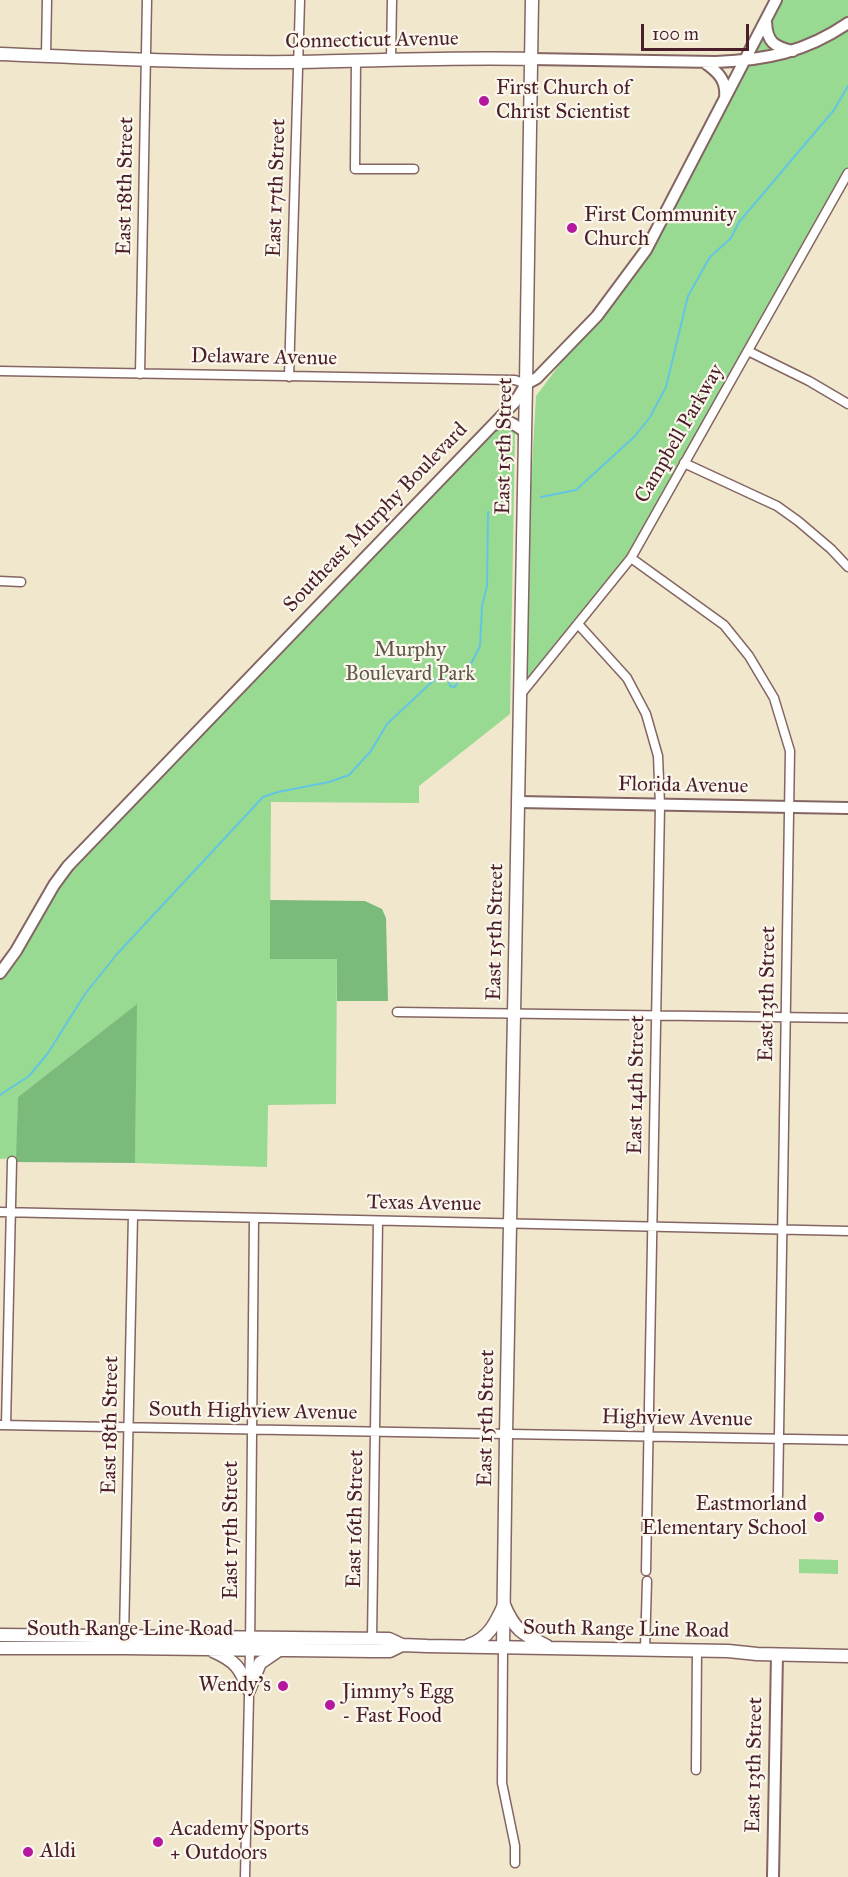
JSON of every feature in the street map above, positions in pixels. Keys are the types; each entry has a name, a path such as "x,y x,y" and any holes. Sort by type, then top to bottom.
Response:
{"main road":[{"name":"East 15th Street","path":"503,1647 531,0"},
{"name":"Connecticut Avenue","path":"0,54 146,60 298,62 444,58 530,59"},
{"path":"465,1647 474,1644 488,1634 504,1605"},
{"path":"504,1605 517,1628 551,1648"},
{"name":"South Range Line Road","path":"0,1635 390,1639 402,1645 697,1650 848,1656"},
{"name":"South Range Line Road","path":"0,1648 390,1651 402,1645"},
{"path":"207,1649 234,1662 249,1690"},
{"path":"249,1690 260,1663 279,1650"}],"street":[{"path":"46,56 47,0"},
{"name":"East 18th Street","path":"140,374 147,0"},
{"name":"East 17th Street","path":"289,377 300,0"},
{"path":"391,59 393,0"},
{"name":"Southeast Murphy Boulevard","path":"0,973 68,866 515,402 526,384 537,378 597,316 646,250 776,0"},
{"path":"765,21 766,33 771,42 778,47 793,51"},
{"name":"Connecticut Avenue","path":"530,59 745,61 793,51 832,34 848,23"},
{"path":"356,60 355,169 414,169"},
{"path":"704,62 716,70 723,79 726,88 725,99"},
{"name":"Campbell Parkway","path":"519,696 631,558 848,173"},
{"path":"748,351 809,381 848,404"},
{"name":"Delaware Avenue","path":"0,370 515,380 526,384"},
{"path":"491,427 500,422 510,421 525,432"},
{"path":"684,463 777,506 831,549 848,567"},
{"name":"East 13th Street","path":"631,558 724,625 749,656 774,698 790,751 791,807 778,1496"},
{"path":"0,581 21,582"},
{"name":"East 14th Street","path":"578,624 627,678 646,714 658,756 660,805 646,1571"},
{"name":"Florida Avenue","path":"518,802 848,808"},
{"path":"397,1012 848,1018"},
{"path":"3,1425 12,1161"},
{"name":"Texas Avenue","path":"0,1212 848,1231"},
{"name":"East 18th Street","path":"124,1636 133,1215"},
{"name":"East 17th Street","path":"245,1877 250,1650 254,1219"},
{"name":"East 16th Street","path":"372,1639 378,1221"},
{"name":"South Highview Avenue","path":"3,1425 506,1434"},
{"name":"Highview Avenue","path":"506,1434 848,1440"},
{"path":"645,1649 647,1581"},
{"name":"East 15th Street","path":"503,1647 502,1783 515,1846 515,1863"},
{"path":"696,1770 697,1650"},
{"name":"East 13th Street","path":"773,1877 777,1654"}],"green space":[{"name":"Murphy Boulevard Park","path":"776,0 848,0 848,173 631,558 519,696 536,396 646,250"},
{"name":"Murphy Boulevard Park","path":"498,426 513,426 515,432 510,714 419,786 419,803 271,802 270,958 337,959 336,1104 268,1105 267,1167 135,1163 136,1005 18,1097 17,1158 0,1159 0,979 10,969 61,881"},
{"path":"270,900 365,901 382,909 386,918 388,1001 337,1001 337,959 270,959"},
{"path":"137,1004 135,1163 16,1162 18,1097"},
{"path":"799,1559 838,1560 838,1574 799,1573"}],"waterway":[{"path":"541,497 576,490 635,436 650,417 666,387 688,296 710,257 731,238 739,222 834,110 848,86"},
{"path":"0,1095 29,1076 48,1053 85,994 117,954 263,797 329,782 349,775 371,751 387,724 434,680 446,678 450,686 455,687 480,646 482,606 487,586 488,512"}],"place":[{"name":"First Church of Christ Scientist","path":"484,101"},
{"name":"First Community Church","path":"572,228"},
{"name":"Eastmorland Elementary School","path":"819,1517"},
{"name":"Wendy's","path":"283,1686"},
{"name":"Jimmy's Egg - Fast Food","path":"330,1705"},
{"name":"Academy Sports + Outdoors","path":"158,1842"},
{"name":"Aldi","path":"28,1852"}]}
